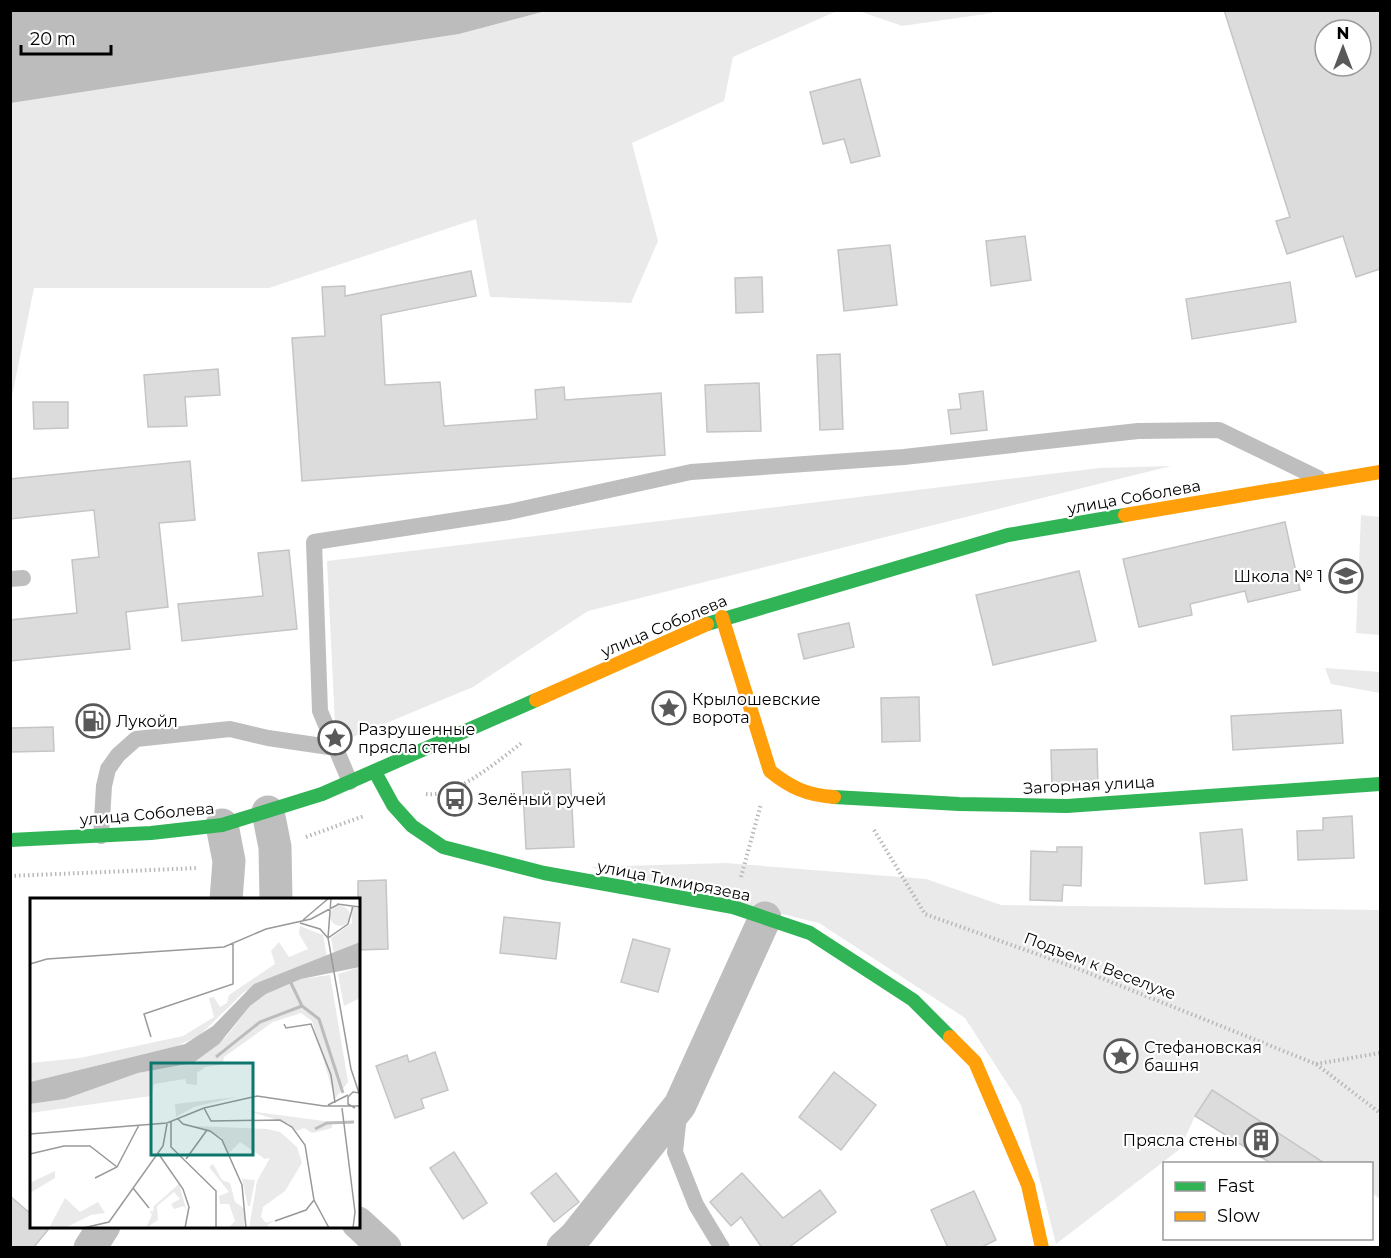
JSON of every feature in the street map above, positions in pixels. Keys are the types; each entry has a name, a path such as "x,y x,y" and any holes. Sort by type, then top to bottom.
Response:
{"street":[{"name":"улица Соболева","path":"10,840 100,836 222,825 268,812 350,782 722,617 1008,535 1380,472"},
{"path":"722,617 770,771"},
{"name":"улица Тимирязева","path":"375,771 393,805 405,819 443,847 544,873 733,907 810,933 913,1000 975,1062 1028,1185 1042,1248"},
{"name":"Загорная улица","path":"770,771 789,787 820,796 959,804 1067,806 1380,784"},
{"path":"268,812 275,847 276,898"},
{"path":"222,825 229,861 226,898"},
{"path":"563,1248 575,1237 680,1105 765,918"},
{"path":"360,1225 385,1248"}],"lane":[{"path":"350,782 320,711 314,542 509,512 691,472 904,457 1138,431 1219,430 1325,481"},
{"path":"100,836 104,786 108,769 118,755 136,739 230,729 268,738 336,748"},
{"path":"680,1105 675,1152 696,1205 722,1248"}],"path":[{"path":"733,907 770,771"},
{"name":"Подъем к Веселухе","path":"856,798 925,914 1076,968 1316,1064 1380,1113"},
{"path":"1316,1064 1380,1053"}],"shaded area":[{"path":"992,10 992,13 902,26 859,11"},
{"path":"10,11 546,11 459,34 11,103"},
{"path":"546,11 837,11 733,57 724,101 632,143 658,241 631,303 490,297 476,219 269,288 34,288 11,401 11,103 459,34"},
{"path":"1171,466 588,611 473,687 336,744 327,561 1100,468"},
{"path":"1361,515 1380,517 1380,635 1356,633"},
{"path":"1325,668 1380,672 1380,693 1331,684"},
{"path":"726,863 926,879 1001,905 1380,910 1380,1199 1373,1194 1373,1162 1324,1162 1212,1090 1195,1116 1180,1149 1056,1244 1021,1105 965,1018 819,923 590,867"}],"building":[{"path":"1224,10 1380,10 1380,269 1356,277 1343,236 1287,254 1276,221 1290,217"},
{"path":"860,79 880,156 851,163 844,139 823,144 810,92"},
{"path":"1025,236 1031,280 991,286 986,241"},
{"path":"890,245 897,305 844,311 838,250"},
{"path":"471,271 476,296 381,315 385,385 440,382 444,426 537,419 535,390 564,387 565,400 661,393 665,455 302,481 292,338 325,336 322,287 345,286 345,296"},
{"path":"762,277 763,312 736,313 735,278"},
{"path":"1290,282 1296,322 1192,339 1186,299"},
{"path":"840,354 843,429 820,430 817,355"},
{"path":"218,369 220,395 185,397 187,426 148,427 144,375"},
{"path":"759,383 761,431 707,432 705,385"},
{"path":"983,391 987,430 951,434 948,410 961,409 959,394"},
{"path":"33,402 68,402 68,428 34,429"},
{"path":"190,461 195,520 159,523 168,607 126,612 130,649 10,661 10,620 77,613 72,560 99,557 94,510 10,519 10,479"},
{"path":"1285,522 1300,590 1248,602 1245,591 1190,604 1192,615 1139,627 1123,559"},
{"path":"289,550 297,629 182,641 178,604 263,596 258,553"},
{"path":"1079,571 1096,641 993,665 976,595"},
{"path":"849,623 854,647 804,659 798,634"},
{"path":"919,697 920,741 882,742 881,698"},
{"path":"1341,710 1343,743 1233,750 1231,716"},
{"path":"53,727 54,751 10,752 10,728"},
{"path":"1097,749 1098,785 1052,787 1051,750"},
{"path":"570,769 574,847 526,849 522,772"},
{"path":"1352,816 1354,858 1298,860 1297,831 1323,830 1323,818"},
{"path":"1242,829 1247,880 1205,884 1200,833"},
{"path":"1057,847 1082,847 1081,886 1063,885 1062,901 1030,900 1031,851 1057,852"},
{"path":"386,880 388,949 360,950 358,881"},
{"path":"504,917 560,923 556,959 500,953"},
{"path":"633,939 670,949 658,992 621,982"},
{"path":"435,1052 448,1090 421,1099 424,1108 395,1118 376,1066 407,1055 409,1062"},
{"path":"834,1072 876,1105 841,1150 799,1117"},
{"name":"Прясла стены","path":"1212,1090 1323,1162 1269,1162 1195,1116"},
{"path":"454,1152 487,1203 463,1219 430,1168"},
{"path":"556,1173 579,1202 554,1222 531,1193"},
{"path":"742,1173 783,1218 820,1190 836,1212 788,1248 762,1248 741,1217 731,1226 710,1202"},
{"path":"974,1191 996,1240 980,1248 948,1248 931,1210"},
{"path":"10,1196 30,1213 30,1228 48,1230 33,1248 10,1248"}],"traffic: fast":[{"path":"707,624 1008,535 1125,515"},
{"path":"10,840 151,833 222,825 322,794 536,700"},
{"path":"375,772 393,805 412,826 443,847 544,873 733,907 810,933 913,1000 950,1037"},
{"path":"834,797 959,804 1067,806 1380,784"}],"traffic: slow":[{"path":"1125,515 1380,472"},
{"path":"722,617 770,771 800,790 834,797"},
{"path":"536,700 707,624"},
{"path":"950,1037 975,1062 1028,1185 1042,1248"}],"place":[{"name":"Школа № 1","path":"1346,576"},
{"name":"Крылошевские ворота","path":"669,708"},
{"name":"Лукойл","path":"93,721"},
{"name":"Разрушенные прясла стены","path":"335,738"},
{"name":"Зелёный ручей","path":"455,799"},
{"name":"Стефановская башня","path":"1121,1056"},
{"name":"Прясла стены","path":"1261,1140"}]}
